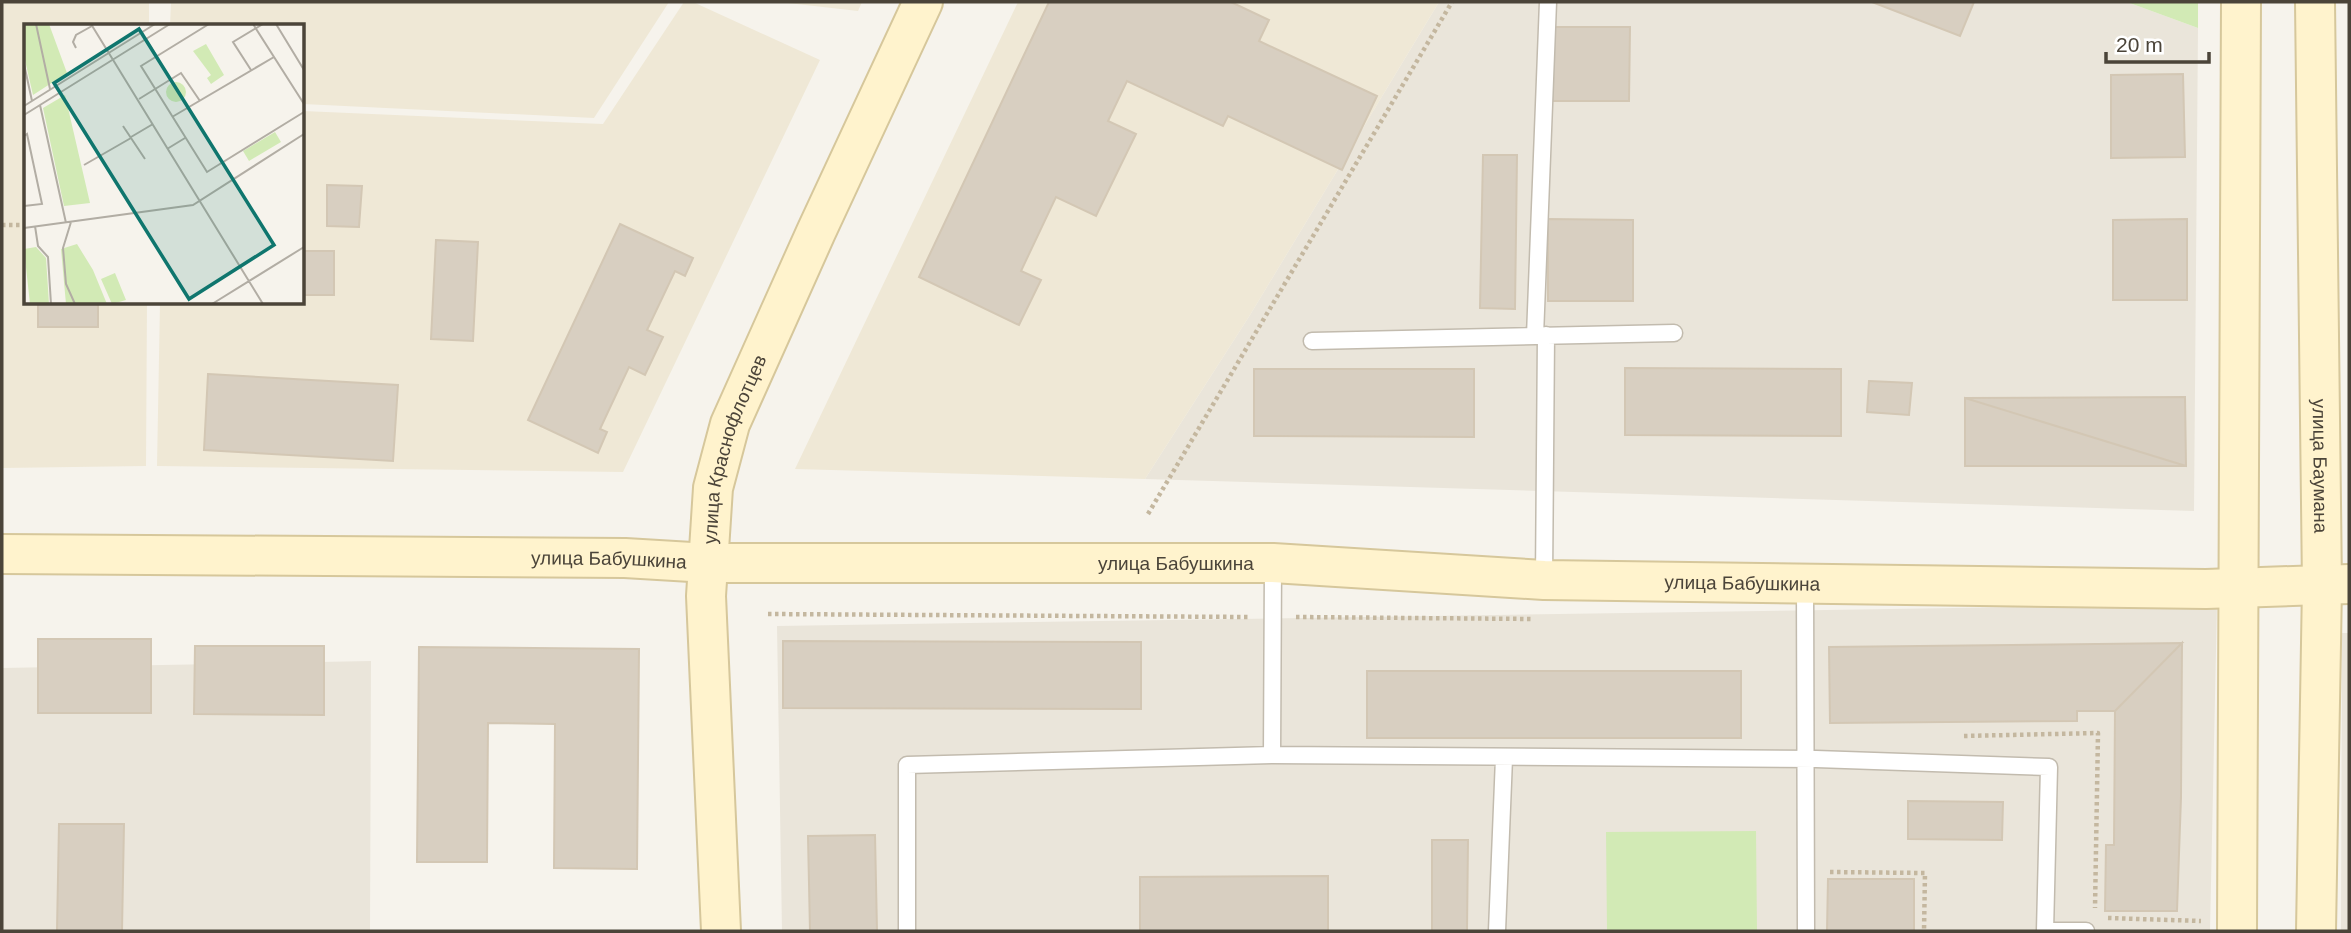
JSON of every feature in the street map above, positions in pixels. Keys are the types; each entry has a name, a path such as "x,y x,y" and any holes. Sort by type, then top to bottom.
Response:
{"street":[{"name":"улица Краснофлотцев","path":"721,931 706,596 713,488 730,424 923,2"},
{"path":"2237,931 2241,2"},
{"name":"улица Баумана","path":"2315,2 2336,585 2316,931"},
{"name":"улица Бабушкина","path":"2,554 625,558 708,563 1273,563 1544,580 2237,589 2336,585"}],"lane":[{"path":"1544,580 1541,336 1548,2"},
{"path":"1312,341 1674,333"},
{"path":"1272,755 1273,563"},
{"path":"1805,583 1806,931"},
{"path":"908,931 907,765 1272,755 1805,759 2049,767 2045,931 2086,931"},
{"path":"1497,931 1504,758"}],"path":[{"path":"1148,514 1452,2"},
{"path":"2,225 24,225"},
{"path":"768,614 1539,619"},
{"path":"1805,872 1925,873 1924,931"}],"shaded area":[{"path":"2,2 149,2 149,24 24,24 24,304 147,304 146,466 2,468"},
{"path":"171,2 669,2 594,118 304,104 304,24 170,24"},
{"path":"684,2 693,2 820,60 623,472 157,466 160,304 304,304 304,111 603,124"},
{"path":"779,2 862,2 858,11"},
{"path":"1018,2 1439,2 1250,315 1145,479 795,469"},
{"path":"1439,2 2127,2 2198,28 2194,511 1145,479 1250,315"},
{"path":"2217,604 2210,931 782,931 777,626"},
{"path":"2342,633 2349,633 2349,931 2341,931"},
{"path":"371,661 370,931 2,931 2,668"}],"green space":[{"path":"2127,2 2198,2 2198,28"},
{"path":"1756,831 1757,931 1607,931 1606,832"}],"building":[{"path":"1049,2 1231,2 1269,20 1259,41 1377,96 1342,170 1228,116 1223,126 1127,81 1108,121 1136,134 1096,216 1056,197 1021,271 1041,280 1019,325 919,277"},
{"path":"1872,2 1974,2 1960,36"},
{"path":"1549,27 1630,27 1629,101 1549,101"},
{"path":"2183,74 2185,157 2111,158 2111,75"},
{"path":"1483,155 1517,155 1515,309 1480,308"},
{"path":"327,185 362,186 359,227 327,226"},
{"path":"1548,219 1633,220 1633,301 1548,301"},
{"path":"2187,219 2187,300 2113,300 2113,220"},
{"path":"620,224 693,258 685,276 675,271 647,330 663,337 645,375 629,367 600,429 607,432 598,453 528,420"},
{"path":"436,240 478,242 473,341 431,339"},
{"path":"304,251 334,251 334,295 304,295"},
{"path":"38,304 98,304 98,327 38,327"},
{"path":"1625,368 1841,369 1841,436 1625,435"},
{"path":"1254,369 1474,369 1474,437 1254,436"},
{"path":"208,374 398,385 393,461 204,450"},
{"path":"1869,381 1912,383 1909,415 1867,412"},
{"path":"2185,397 2186,466 1965,398"},
{"path":"1965,398 2186,466 1965,466"},
{"path":"38,639 151,639 151,713 38,713"},
{"path":"783,641 1141,642 1141,709 783,708"},
{"path":"2182,643 2115,711 2077,711 2077,721 1830,723 1829,647"},
{"path":"2182,643 2177,911 2105,911 2106,845 2114,845 2115,711"},
{"path":"195,646 324,646 324,715 194,714"},
{"path":"419,647 639,649 637,869 554,868 555,724 488,723 487,862 417,862"},
{"path":"1367,671 1741,671 1741,738 1367,738"},
{"path":"1908,801 2003,802 2002,840 1908,839"},
{"path":"59,824 124,824 122,931 57,931"},
{"path":"875,835 877,931 810,931 808,836"},
{"path":"1432,840 1468,840 1467,931 1432,931"},
{"path":"1328,876 1328,931 1140,931 1140,877"},
{"path":"1828,879 1914,879 1914,931 1827,931"}]}
